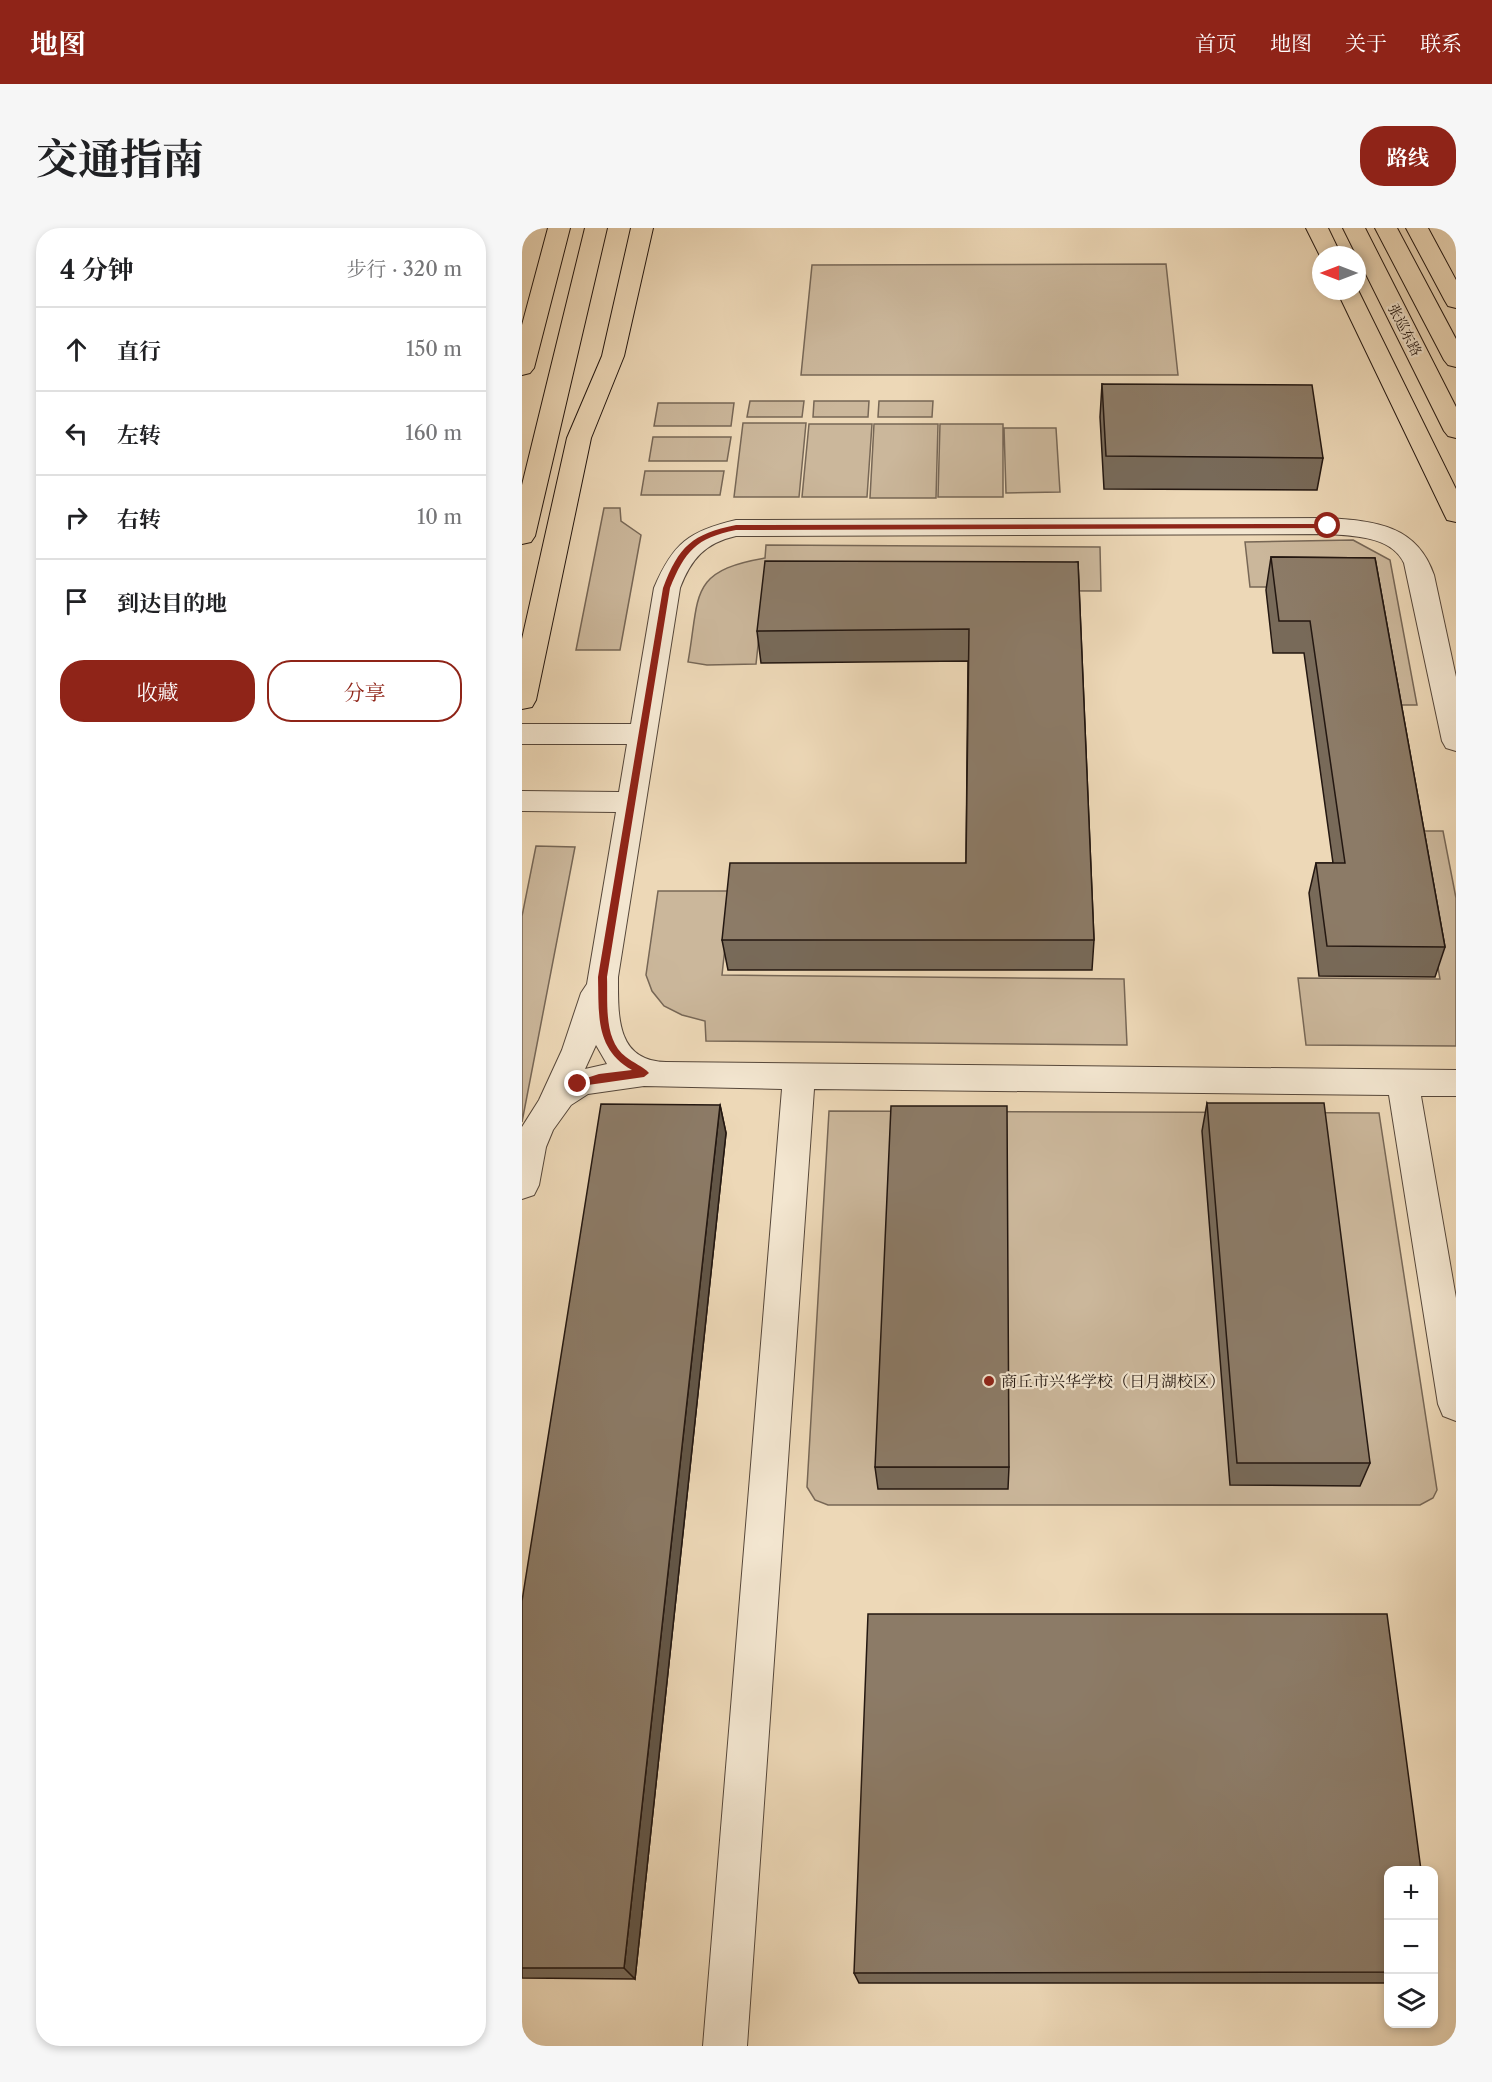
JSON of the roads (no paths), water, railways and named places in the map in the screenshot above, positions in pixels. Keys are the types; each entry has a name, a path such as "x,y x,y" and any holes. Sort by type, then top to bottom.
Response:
{"main road":[{"path":"522,368 559,228"},
{"path":"522,536 596,228"},
{"path":"522,700 579,438 614,356 642,228"},
{"path":"1317,228 1326,246"},
{"name":"张巡东路","path":"1354,228 1456,431"},
{"name":"张巡东路","path":"1386,228 1456,360"},
{"path":"1417,228 1456,301"},
{"path":"1352,300 1456,514"}],"lane":[{"path":"552,1107 585,1032 603,977 667,588 676,565 686,550 699,538 714,532 736,528 1328,526 1377,532 1397,542 1414,556 1421,575 1456,741"},
{"path":"522,734 642,734"},
{"path":"522,801 632,802"},
{"path":"603,977 604,1024 610,1043 621,1059 644,1073"},
{"path":"522,1185 529,1147 541,1122 560,1096 578,1084 599,1078 644,1073 800,1077 1456,1083"},
{"path":"725,2046 800,1077"},
{"path":"1403,1083 1456,1404"}],"place":[{"name":"商丘市兴华学校（日月湖校区）","path":"989,1381"}]}
